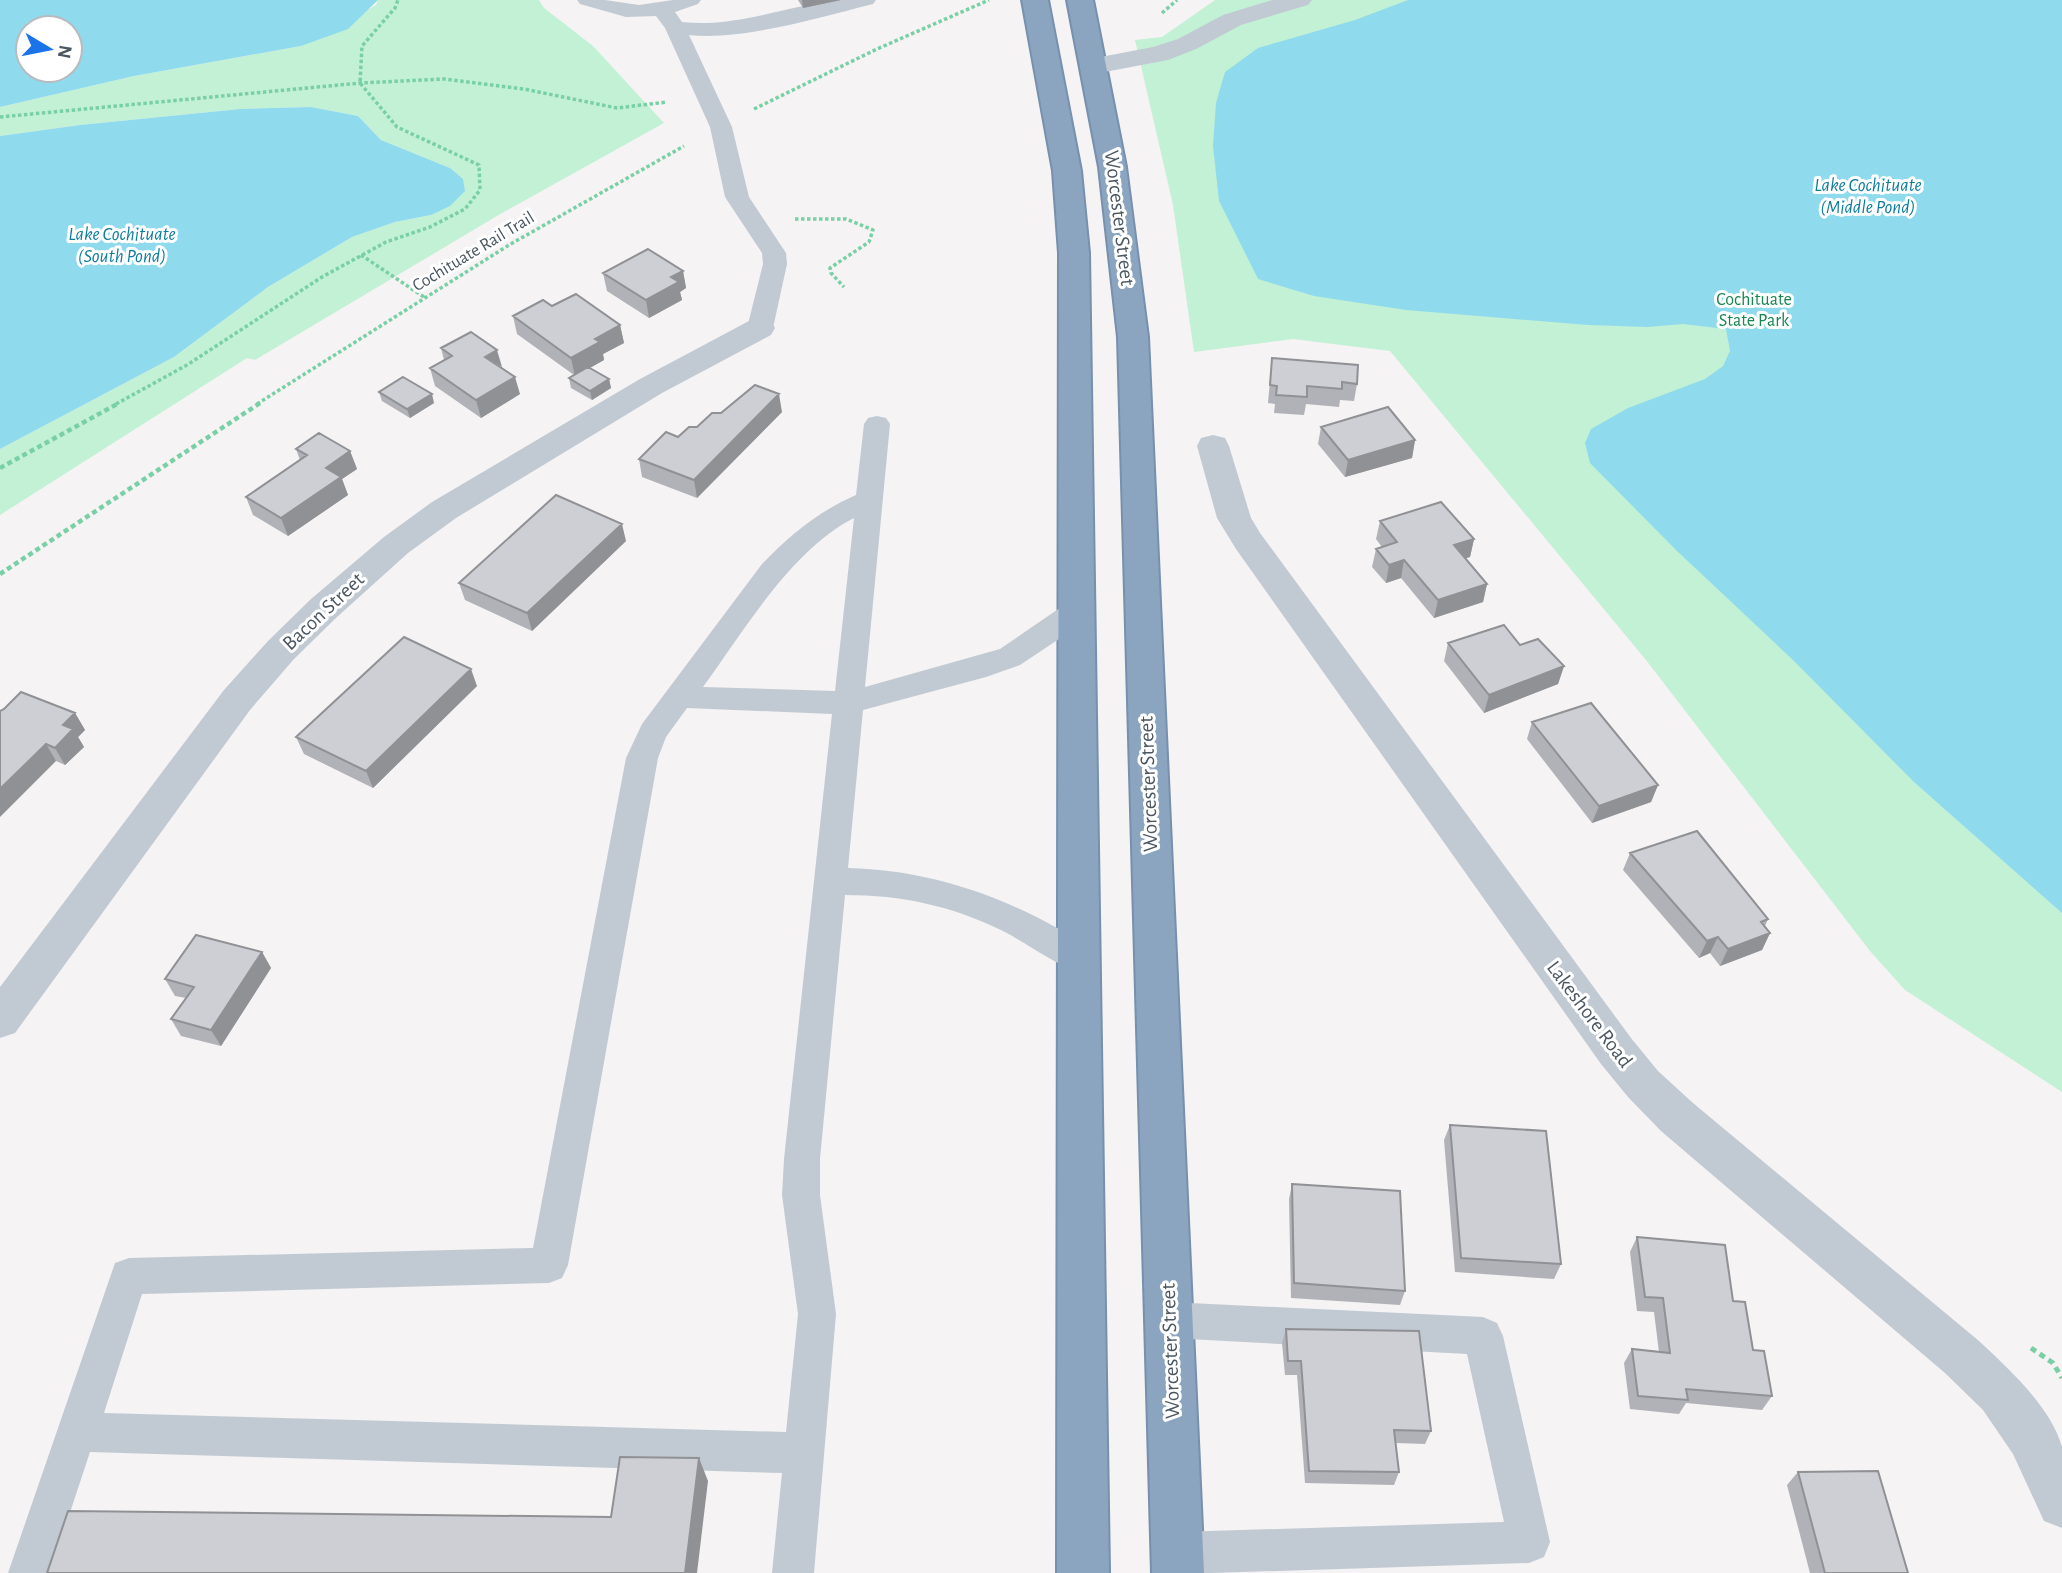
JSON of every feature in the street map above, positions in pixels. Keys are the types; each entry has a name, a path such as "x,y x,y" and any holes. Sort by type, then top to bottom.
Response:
{"highway":[{"path":"1035,0 1061,132 1072,211 1083,1573"},
{"name":"Worcester Street","path":"1080,0 1121,207 1133,337 1178,1563"}],"street":[{"path":"1094,66 1159,54 1187,44 1232,20 1299,0"},
{"name":"Bacon Street","path":"0,1020 237,700 281,650 324,608 396,545 444,510 652,386 760,328"},
{"name":"Lakeshore Road","path":"1213,446 1234,518 1248,541 1616,1051 1643,1084 1677,1117 1952,1349 2000,1393 2031,1437 2062,1503"}],"lane":[{"path":"587,0 621,10 668,18 688,30 715,29 866,0"},
{"path":"668,18 691,0"},
{"path":"668,18 721,127 733,189 772,248 775,258 760,328"},
{"path":"793,1573 817,1314 802,1195 802,1159 877,424"},
{"path":"29,1573 130,1276 549,1265 642,758 653,732 772,571 814,530 840,513 870,500"},
{"path":"678,697 848,703 986,666 1010,657 1077,610"},
{"path":"830,880 894,884 954,897 1035,932 1079,958"},
{"path":"1168,1320 1483,1336 1529,1542 1178,1563"},
{"path":"77,1432 805,1453"}],"path":[{"path":"0,468 187,365 322,277 361,255 466,209 480,190 480,165 397,127 360,83 362,46 395,8 398,0"},
{"name":"Cochituate Rail Trail","path":"0,574 425,297 565,212 721,127 866,55 989,0"},
{"path":"0,117 360,83 444,79 524,89 617,108 661,103 704,89"},
{"path":"751,220 822,219 867,225 873,230 869,242 831,268 831,273 844,287"},
{"path":"361,255 425,297"}],"green space":[{"path":"378,0 539,0 544,8 593,46 664,123 502,213 255,360 247,358 0,515 0,449 174,357 268,287 352,237 395,222 431,215 450,168 381,140 358,116 311,107 240,109 0,136 0,107 134,76 301,46 376,5"},
{"name":"Lake Cochituate (Middle Pond)","path":"1215,0 2062,0 2062,1092 1905,990 1870,951 1646,660 1390,351 1293,339 1194,352 1173,205 1135,40 1162,37"}],"water":[{"path":"0,0 378,0 348,29 301,46 134,76 0,107"},
{"name":"Lake Cochituate (Middle Pond)","path":"1408,0 2062,0 2062,913 1914,782 1590,463 1585,443 1591,429 1628,408 1705,379 1723,366 1730,351 1726,329 1683,324 1647,327 1588,325 1406,310 1314,296 1258,279 1219,201 1213,146 1216,103 1225,72 1258,48 1355,20"},
{"name":"Lake Cochituate (South Pond)","path":"311,107 358,116 381,140 450,168 463,179 465,191 450,206 431,215 395,222 352,237 268,287 174,357 0,449 0,136 240,109"}],"building":[{"path":"648,249 683,271 671,277 679,282 646,300 603,273"},
{"path":"576,294 620,325 595,339 600,342 571,358 513,316 543,300 552,306"},
{"path":"471,332 497,350 485,357 515,377 476,400 430,368 452,356 441,348"},
{"path":"1272,358 1358,365 1357,384 1342,382 1342,389 1307,386 1307,397 1276,395 1277,386 1270,385"},
{"path":"588,367 609,379 590,391 569,378"},
{"path":"403,377 432,394 407,409 379,392"},
{"path":"755,385 779,394 694,480 639,459 666,432 678,437 689,427 697,427 712,413 721,413"},
{"path":"1388,407 1415,440 1348,460 1321,427"},
{"path":"319,433 350,451 326,468 341,477 281,518 246,497 307,455 296,449"},
{"path":"556,495 622,524 527,613 459,583"},
{"path":"1441,502 1474,539 1454,545 1487,584 1438,600 1404,560 1389,565 1376,549 1397,542 1380,521"},
{"path":"1504,625 1520,645 1538,639 1564,666 1489,695 1448,643"},
{"path":"404,637 471,669 366,771 296,737"},
{"path":"21,692 75,713 63,725 73,729 55,748 46,744 0,789 0,711"},
{"path":"1591,703 1658,785 1599,806 1532,722"},
{"path":"1697,831 1768,919 1761,922 1770,933 1728,949 1718,937 1707,941 1630,853"},
{"path":"196,935 262,952 211,1030 171,1019 194,987 165,979"},
{"path":"1450,1125 1546,1131 1561,1264 1461,1258"},
{"path":"1292,1184 1400,1191 1405,1291 1294,1283"},
{"path":"1637,1237 1725,1245 1733,1301 1745,1302 1753,1350 1764,1351 1772,1396 1686,1389 1688,1400 1638,1396 1632,1349 1670,1353 1663,1298 1645,1297"},
{"path":"1286,1329 1419,1331 1431,1431 1394,1430 1399,1472 1309,1471 1301,1361 1288,1361"},
{"path":"620,1457 699,1458 685,1573 47,1573 68,1511 611,1517"},
{"path":"1878,1471 1908,1573 1825,1573 1798,1472"}],"park label":[{"name":"Cochituate State Park","path":"1754,309"}]}
